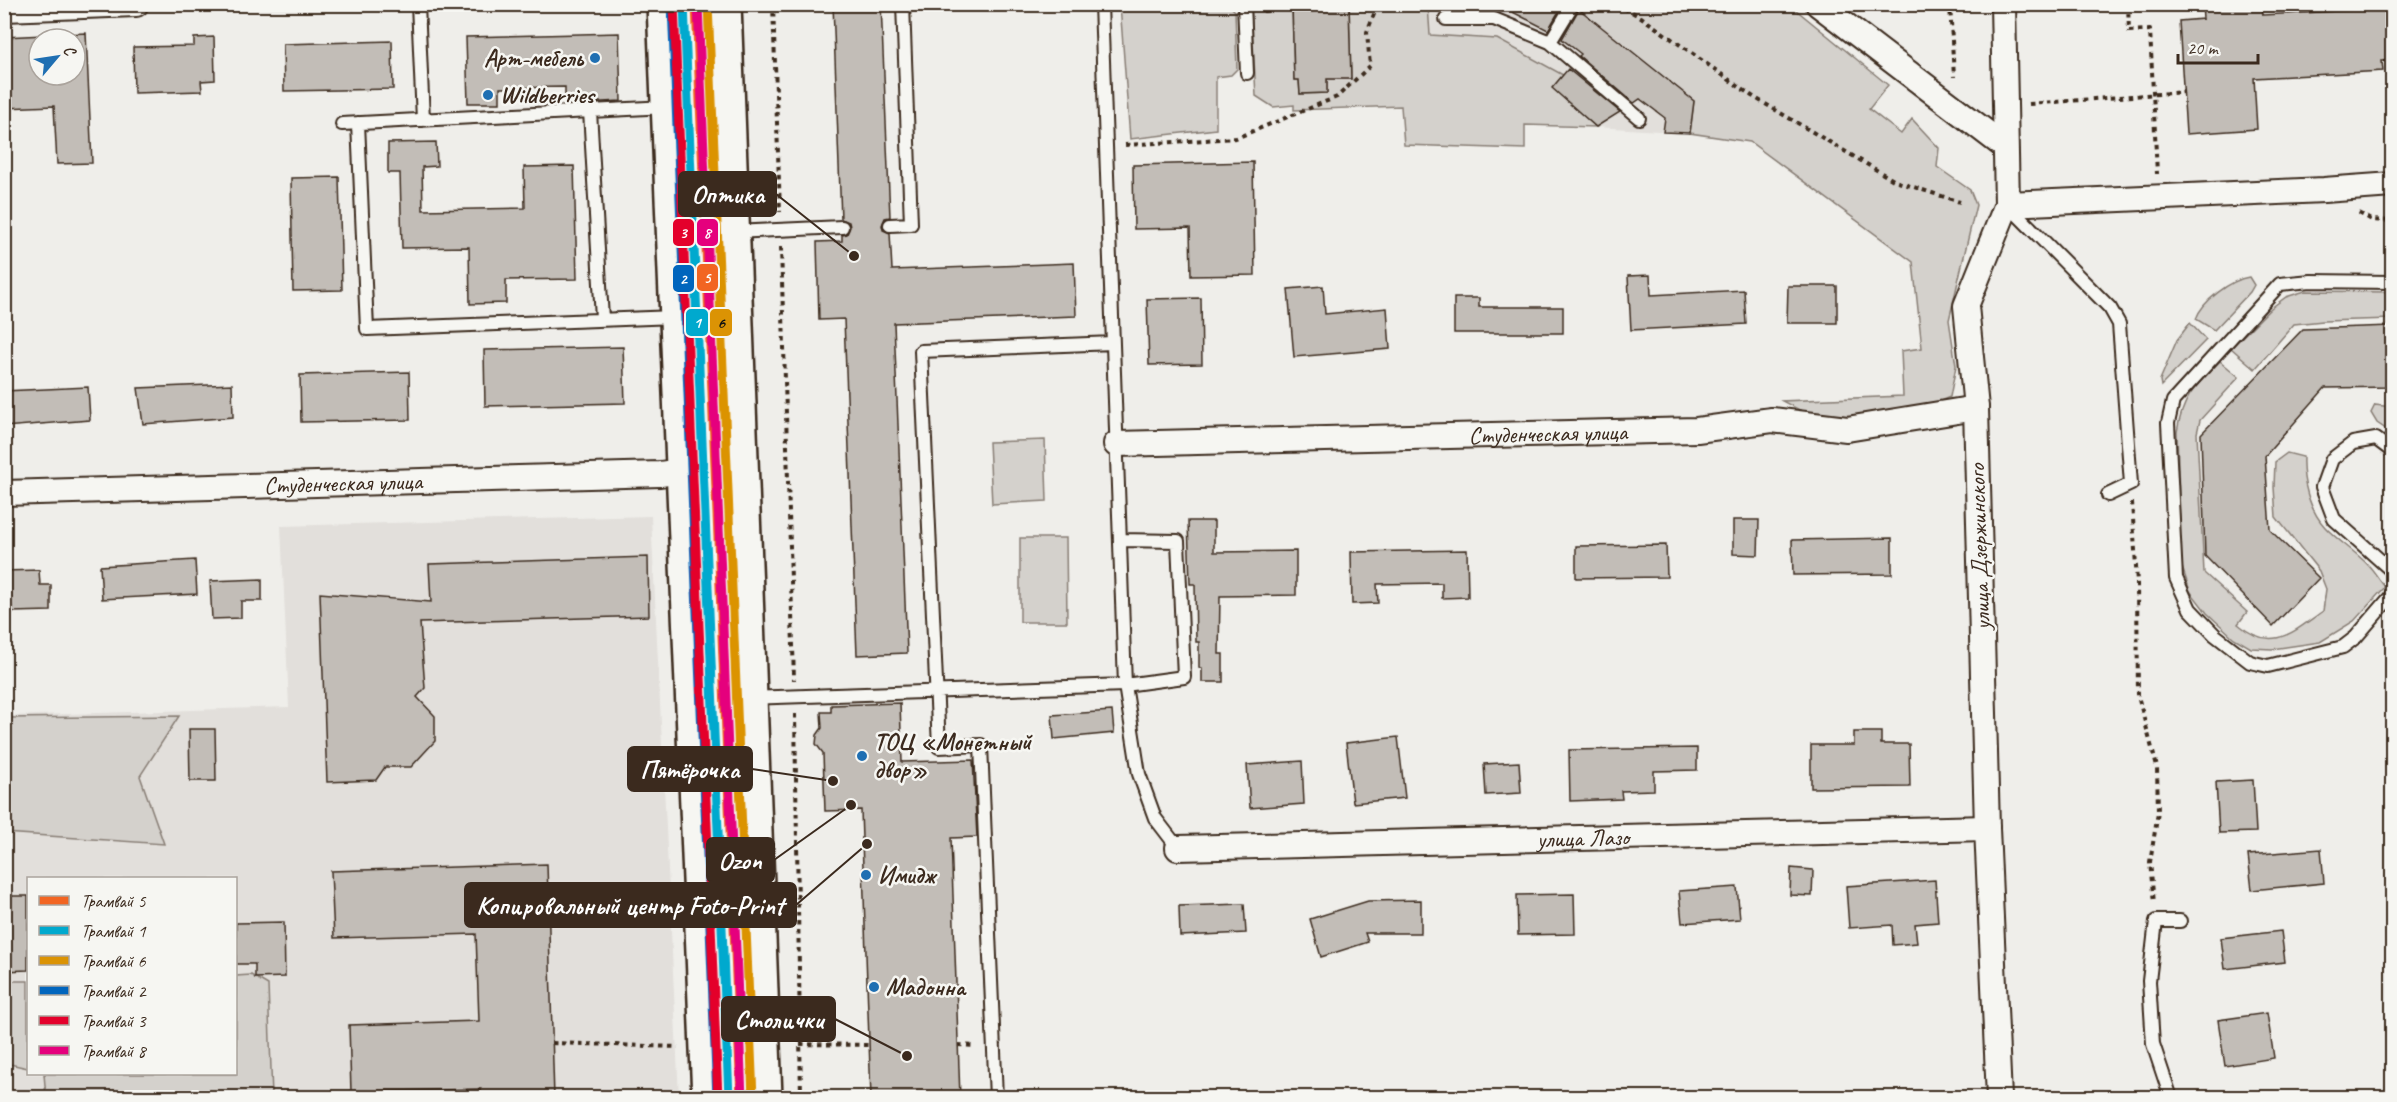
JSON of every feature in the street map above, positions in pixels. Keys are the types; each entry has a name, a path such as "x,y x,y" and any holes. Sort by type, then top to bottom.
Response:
{"street":[{"path":"4,9 136,4"},
{"path":"664,4 709,1098"},
{"path":"724,4 765,1098"},
{"path":"1818,4 2004,146"},
{"name":"улица Дзержинского","path":"1999,1098 1987,828 1976,408 1966,306 2007,204 2004,146 2006,91 2003,4"},
{"path":"2007,204 2392,185"},
{"name":"Студенческая улица","path":"1116,444 1697,430 1772,420 1846,429 1976,408"},
{"name":"Студенческая улица","path":"4,493 660,474 682,471"},
{"name":"улица Лазо","path":"1178,848 1987,828"}],"lane":[{"path":"418,4 423,120"},
{"path":"890,225 911,224 903,4"},
{"path":"1101,4 1125,685 1139,774 1155,818 1178,848"},
{"path":"1550,42 1573,4"},
{"path":"1244,8 1247,73"},
{"path":"1446,19 1494,20 1550,42 1639,118"},
{"path":"342,124 670,107"},
{"path":"590,111 602,319"},
{"path":"358,123 367,329 677,316"},
{"path":"2007,204 2110,308 2119,324 2131,484 2108,495"},
{"path":"733,232 842,227"},
{"path":"2392,282 2311,281 2280,285 2174,401 2168,423 2176,578 2190,609 2215,634 2250,662 2268,666 2343,647 2356,637 2392,595"},
{"path":"996,1098 981,745 939,747 921,351 1113,343"},
{"path":"2392,451 2376,439 2353,443 2332,459 2322,488 2334,519 2392,572"},
{"path":"750,698 1125,685 1184,677 1178,541 1120,540"},
{"path":"2171,1098 2153,1044 2149,981 2156,921 2180,921"}],"path":[{"path":"773,4 795,698 801,1098"},
{"path":"1107,146 1236,138 1337,97 1370,66 1367,32 1378,4"},
{"path":"1616,4 1641,17 1752,96 1895,181 1960,202"},
{"path":"1950,4 1954,88"},
{"path":"2128,4 2129,31 2150,30 2157,178"},
{"path":"1244,8 1292,8"},
{"path":"2006,91 2019,104 2184,92"},
{"path":"2131,484 2137,583 2138,696 2157,767 2158,812 2150,862 2156,921"},
{"path":"552,1043 681,1047"},
{"path":"800,1044 869,1045"}],"shaded area":[{"path":"1120,5 1229,5 1235,11 1237,69 1231,75 1216,77 1216,129 1130,139"},
{"path":"1251,5 1292,5 1294,80 1299,80 1300,94 1327,93 1327,79 1351,79 1349,5 1428,5 1430,35 1497,39 1563,75 1553,88 1596,127 1525,125 1525,149 1404,145 1401,106 1294,110 1294,105 1273,107 1256,96"},
{"path":"1428,5 1571,5 1694,101 1690,133 1596,127 1552,88 1563,75 1497,39 1430,35"},
{"path":"1571,5 1790,5 1888,85 1869,109 1901,134 1912,119 1939,148 1937,167 1970,190 1976,205 1949,320 1956,366 1950,397 1920,409 1847,420 1813,417 1782,401 1903,396 1901,351 1922,348 1913,262 1750,142 1690,133 1694,101"},
{"path":"2249,277 2254,285 2250,292 2214,330 2196,319 2204,305 2218,292 2234,282"},
{"path":"2305,291 2392,292 2392,319 2294,324 2255,369 2231,348 2271,308 2286,297"},
{"path":"2190,323 2206,340 2161,386 2160,380 2177,340"},
{"path":"2220,361 2239,377 2200,420 2197,433 2204,573 2247,612 2238,624 2261,638 2282,637 2323,611 2326,589 2319,571 2276,517 2275,462 2287,453 2303,457 2308,494 2319,520 2368,565 2385,587 2354,621 2320,642 2272,649 2251,648 2234,638 2207,613 2190,591 2181,564 2177,432 2187,400 2197,385"},
{"path":"2375,405 2392,407 2392,433 2377,423 2371,413"},
{"path":"1045,440 1047,501 992,504 989,442"},
{"path":"651,516 679,1097 5,1097 4,716 289,707 281,526"},
{"path":"1020,538 1066,538 1067,622 1020,622"},
{"path":"179,716 140,776 164,844 5,833 5,718"},
{"path":"251,975 268,985 272,1097 46,1097 44,1075 237,1075 237,976"},
{"path":"5,981 27,981 27,1068 5,1063"}],"building":[{"path":"833,4 881,4 890,217 885,218 882,225 883,230 890,233 892,270 1074,263 1076,316 894,323 907,653 857,655 844,319 819,320 817,242 842,241 842,235 847,234 850,227 849,222 841,219"},
{"path":"1292,4 1349,4 1351,79 1327,79 1327,93 1300,94 1299,80 1294,80"},
{"path":"1497,4 1563,4 1548,30"},
{"path":"2202,4 2262,4 2263,15 2392,8 2392,61 2382,61 2383,71 2254,78 2257,129 2186,134 2179,21 2203,19"},
{"path":"1579,9 1694,101 1690,133 1663,132 1665,118 1640,99 1634,103 1562,39"},
{"path":"619,33 621,101 565,104 565,87 500,88 500,103 468,103 466,37"},
{"path":"27,36 27,87 87,87 87,55 92,163 57,164 54,106 4,108 4,37"},
{"path":"214,37 215,80 201,81 202,91 134,93 133,47 194,46 194,38"},
{"path":"392,41 393,89 284,91 283,44"},
{"path":"1568,69 1620,112 1596,127 1552,88"},
{"path":"436,142 437,166 422,167 423,210 525,208 524,167 574,166 577,279 506,280 506,303 470,304 469,247 402,248 400,173 388,173 388,143"},
{"path":"1253,162 1255,275 1191,276 1190,228 1134,229 1133,165"},
{"path":"339,177 342,290 293,291 291,178"},
{"path":"1650,275 1651,295 1744,290 1746,324 1631,330 1628,276"},
{"path":"1323,286 1325,314 1387,308 1390,349 1294,357 1288,289"},
{"path":"1788,286 1837,286 1837,323 1787,323"},
{"path":"1201,298 1202,364 1149,365 1147,299"},
{"path":"1454,298 1479,298 1479,307 1563,307 1563,333 1454,333"},
{"path":"2392,326 2392,387 2325,388 2265,456 2270,530 2319,578 2273,626 2205,556 2201,434 2303,329"},
{"path":"623,347 625,403 485,406 484,350"},
{"path":"409,372 410,420 301,422 300,375"},
{"path":"232,384 233,417 143,424 138,388"},
{"path":"88,387 90,420 4,427 4,391"},
{"path":"1733,520 1759,520 1758,555 1733,554"},
{"path":"1188,521 1214,521 1214,552 1296,551 1296,595 1220,596 1219,654 1223,654 1223,682 1202,682 1202,668 1199,668 1199,642 1196,642 1195,584 1190,584"},
{"path":"1892,538 1892,574 1793,575 1792,540"},
{"path":"1666,545 1667,577 1576,578 1576,546"},
{"path":"1467,550 1468,597 1442,598 1442,583 1377,584 1378,603 1352,604 1351,552"},
{"path":"648,557 649,616 420,623 425,688 417,697 435,716 435,741 411,767 385,767 376,780 327,782 320,593 431,602 429,564"},
{"path":"195,560 197,594 102,599 100,566"},
{"path":"39,570 40,585 51,585 51,611 12,612 11,601 4,601 4,571"},
{"path":"262,579 262,601 241,601 241,618 212,619 210,581"},
{"path":"900,703 902,762 973,760 977,837 951,838 960,1098 871,1098 861,810 825,811 823,753 816,744 817,735 822,728 821,712 831,712 831,705"},
{"path":"1112,711 1114,733 1054,739 1052,715"},
{"path":"189,729 215,729 216,781 190,781"},
{"path":"1854,732 1881,732 1881,744 1909,744 1910,787 1811,788 1811,745 1854,745"},
{"path":"1398,737 1405,798 1353,803 1346,743"},
{"path":"1697,748 1697,770 1654,771 1654,790 1621,791 1622,799 1570,801 1569,750"},
{"path":"1302,761 1304,804 1250,808 1247,765"},
{"path":"1519,762 1521,793 1486,795 1484,764"},
{"path":"2253,780 2256,832 2219,833 2216,782"},
{"path":"2321,849 2324,883 2252,890 2248,855"},
{"path":"547,864 554,1098 481,1098 481,1089 351,1092 349,1025 479,1021 476,934 334,938 331,871"},
{"path":"1791,868 1813,870 1812,896 1790,895"},
{"path":"1935,880 1938,922 1915,924 1917,943 1893,945 1892,925 1849,928 1846,886"},
{"path":"1737,887 1740,919 1682,923 1679,891"},
{"path":"1574,894 1575,934 1518,935 1517,895"},
{"path":"4,896 27,896 27,970 4,971"},
{"path":"1421,900 1421,933 1365,933 1368,942 1321,957 1310,919 1368,901"},
{"path":"1244,904 1246,933 1180,936 1179,906"},
{"path":"284,922 285,977 255,978 255,964 237,964 237,923"},
{"path":"2281,931 2285,962 2225,969 2221,938"},
{"path":"2267,1013 2274,1058 2225,1066 2218,1020"}],"tram line":[{"name":"3","path":"674,4 718,1098"},
{"name":"1","path":"684,4 729,1098"},
{"name":"5","path":"696,4 741,1098"},
{"name":"8","path":"698,4 742,1098"},
{"name":"6","path":"708,4 753,1098"},
{"name":"2","path":"672,5 717,1098"}],"place":[{"name":"Арт-мебель","path":"595,58"},
{"name":"Wildberries","path":"488,95"},
{"name":"Оптика","path":"854,256"},
{"name":"ТОЦ «Монетный двор»","path":"862,756"},
{"name":"Пятёрочка","path":"833,781"},
{"name":"Ozon","path":"851,805"},
{"name":"Копировальный центр Foto-Print","path":"867,844"},
{"name":"Имидж","path":"866,875"},
{"name":"Мадонна","path":"874,987"},
{"name":"Столички","path":"907,1056"}]}
